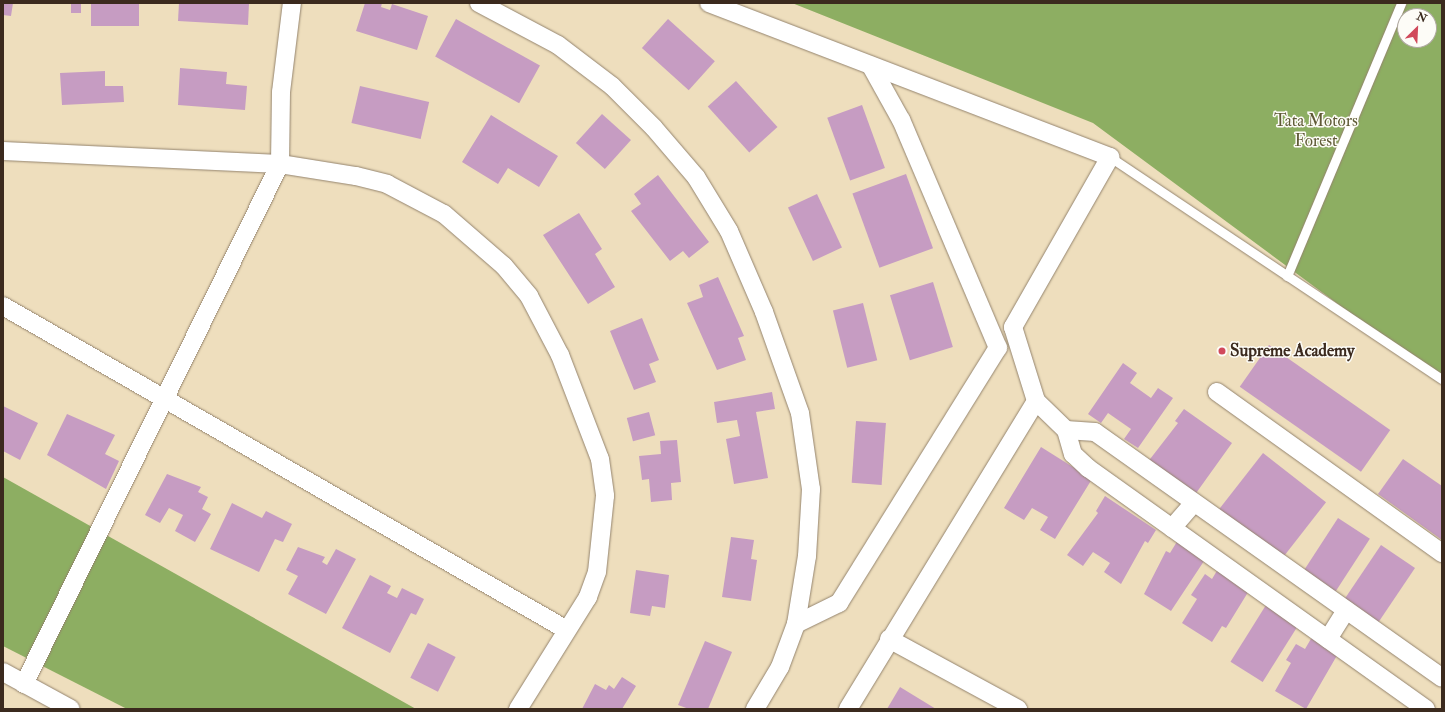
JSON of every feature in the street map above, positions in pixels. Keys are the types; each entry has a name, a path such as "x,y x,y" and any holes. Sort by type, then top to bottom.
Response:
{"street":[{"path":"24,684 166,400 280,164 281,92 292,3"},
{"path":"480,3 558,45 612,86 654,128 696,177 729,231 767,319 800,413 811,489 807,556 796,624 780,667 755,709"},
{"path":"709,3 1110,157 1012,327 1036,401 1066,430 1073,454 1172,528 1426,709"},
{"path":"796,624 839,603 998,348 901,120 871,66"},
{"path":"3,151 280,164 356,176 415,197 478,240 529,296 547,326 588,422 600,459 605,496 596,572 588,597 518,709"},
{"path":"3,306 567,630"},
{"path":"1217,392 1442,553"},
{"path":"848,709 888,639 1036,401"},
{"path":"1066,430 1095,432 1442,678"},
{"path":"1172,528 1194,503"},
{"path":"1328,639 1346,610"},
{"path":"888,639 1018,709"},
{"path":"3,672 69,708"}],"lane":[{"path":"1287,276 1401,3"},
{"path":"1110,157 1442,379"}],"green space":[{"name":"Tata Motors Forest","path":"792,3 1442,3 1442,381 1093,123"},
{"path":"3,477 416,709 127,709 3,646"}],"building":[{"path":"3,3 13,3 11,16 3,15"},
{"path":"71,3 81,3 81,13 71,13"},
{"path":"91,3 139,3 139,26 91,26"},
{"path":"179,3 249,3 248,25 178,21"},
{"path":"365,3 382,3 381,7 390,10 392,4 428,16 417,50 356,31"},
{"path":"456,19 540,66 519,103 435,57"},
{"path":"668,19 715,61 689,90 642,48"},
{"path":"180,68 227,72 226,84 247,86 245,110 178,105"},
{"path":"105,71 105,86 123,86 124,102 62,105 60,73"},
{"path":"736,81 777,127 749,153 708,106"},
{"path":"360,86 429,102 421,139 351,123"},
{"path":"862,105 885,168 850,181 827,118"},
{"path":"602,114 631,140 605,169 576,143"},
{"path":"491,115 558,156 539,187 508,168 498,184 462,162"},
{"path":"906,174 933,248 879,268 852,193"},
{"path":"658,175 709,242 689,258 683,251 670,261 631,211 641,204 634,194"},
{"path":"817,194 842,247 813,261 788,208"},
{"path":"579,213 602,249 595,254 615,287 588,304 543,235"},
{"path":"718,277 744,336 738,338 746,360 717,370 687,303 703,297 699,285"},
{"path":"933,282 953,347 910,360 890,295"},
{"path":"863,303 877,360 847,368 833,310"},
{"path":"642,318 659,360 649,364 656,382 634,390 610,331"},
{"path":"1269,345 1390,430 1361,472 1240,387"},
{"path":"1123,363 1137,373 1130,383 1151,398 1158,388 1173,398 1138,448 1124,439 1131,429 1108,413 1101,423 1088,414"},
{"path":"772,392 775,409 756,412 768,478 734,484 726,439 740,436 737,420 717,423 714,402"},
{"path":"3,406 38,423 20,460 3,451"},
{"path":"1184,409 1232,443 1194,496 1147,463 1178,423 1175,421"},
{"path":"649,412 655,435 633,441 627,418"},
{"path":"67,414 115,435 105,454 119,461 106,489 47,455"},
{"path":"856,421 886,423 882,485 852,483"},
{"path":"677,440 681,482 671,483 672,500 651,502 649,479 642,480 639,456 661,454 660,441"},
{"path":"1041,447 1092,479 1055,539 1040,530 1048,517 1032,508 1024,520 1004,508"},
{"path":"1263,453 1326,502 1282,558 1219,509"},
{"path":"1403,459 1442,486 1442,540 1378,494"},
{"path":"167,474 201,487 198,492 208,497 202,509 211,514 195,542 175,531 183,515 169,508 160,523 145,515"},
{"path":"1105,496 1156,530 1148,543 1145,541 1121,584 1104,572 1110,563 1093,552 1083,566 1067,555 1098,513 1096,511"},
{"path":"232,503 262,518 266,511 292,524 283,542 275,539 259,572 210,549"},
{"path":"1338,518 1370,539 1336,592 1304,571"},
{"path":"731,537 754,540 751,559 757,560 751,601 722,597"},
{"path":"1178,540 1206,558 1171,611 1144,594 1166,551 1170,553"},
{"path":"1381,545 1415,568 1376,625 1342,602"},
{"path":"298,547 325,557 322,562 327,565 336,549 356,559 326,614 288,594 298,576 286,570"},
{"path":"1218,569 1250,589 1226,628 1222,626 1212,642 1182,623 1197,599 1191,595 1205,574 1212,579"},
{"path":"636,570 669,575 665,608 652,606 650,616 630,613"},
{"path":"370,575 391,586 387,593 397,598 402,588 424,599 416,615 411,613 390,653 342,628"},
{"path":"1266,605 1298,625 1263,682 1230,662"},
{"path":"1312,637 1339,652 1306,709 1275,691 1291,663 1286,660 1296,644 1305,649"},
{"path":"705,641 732,652 708,709 689,709 678,705"},
{"path":"428,643 456,657 438,692 410,678"},
{"path":"622,677 636,686 622,709 582,709 595,684 606,690 609,685 614,689"},
{"path":"900,687 936,709 887,709"}],"place":[{"name":"Supreme Academy","path":"1222,351"}]}
